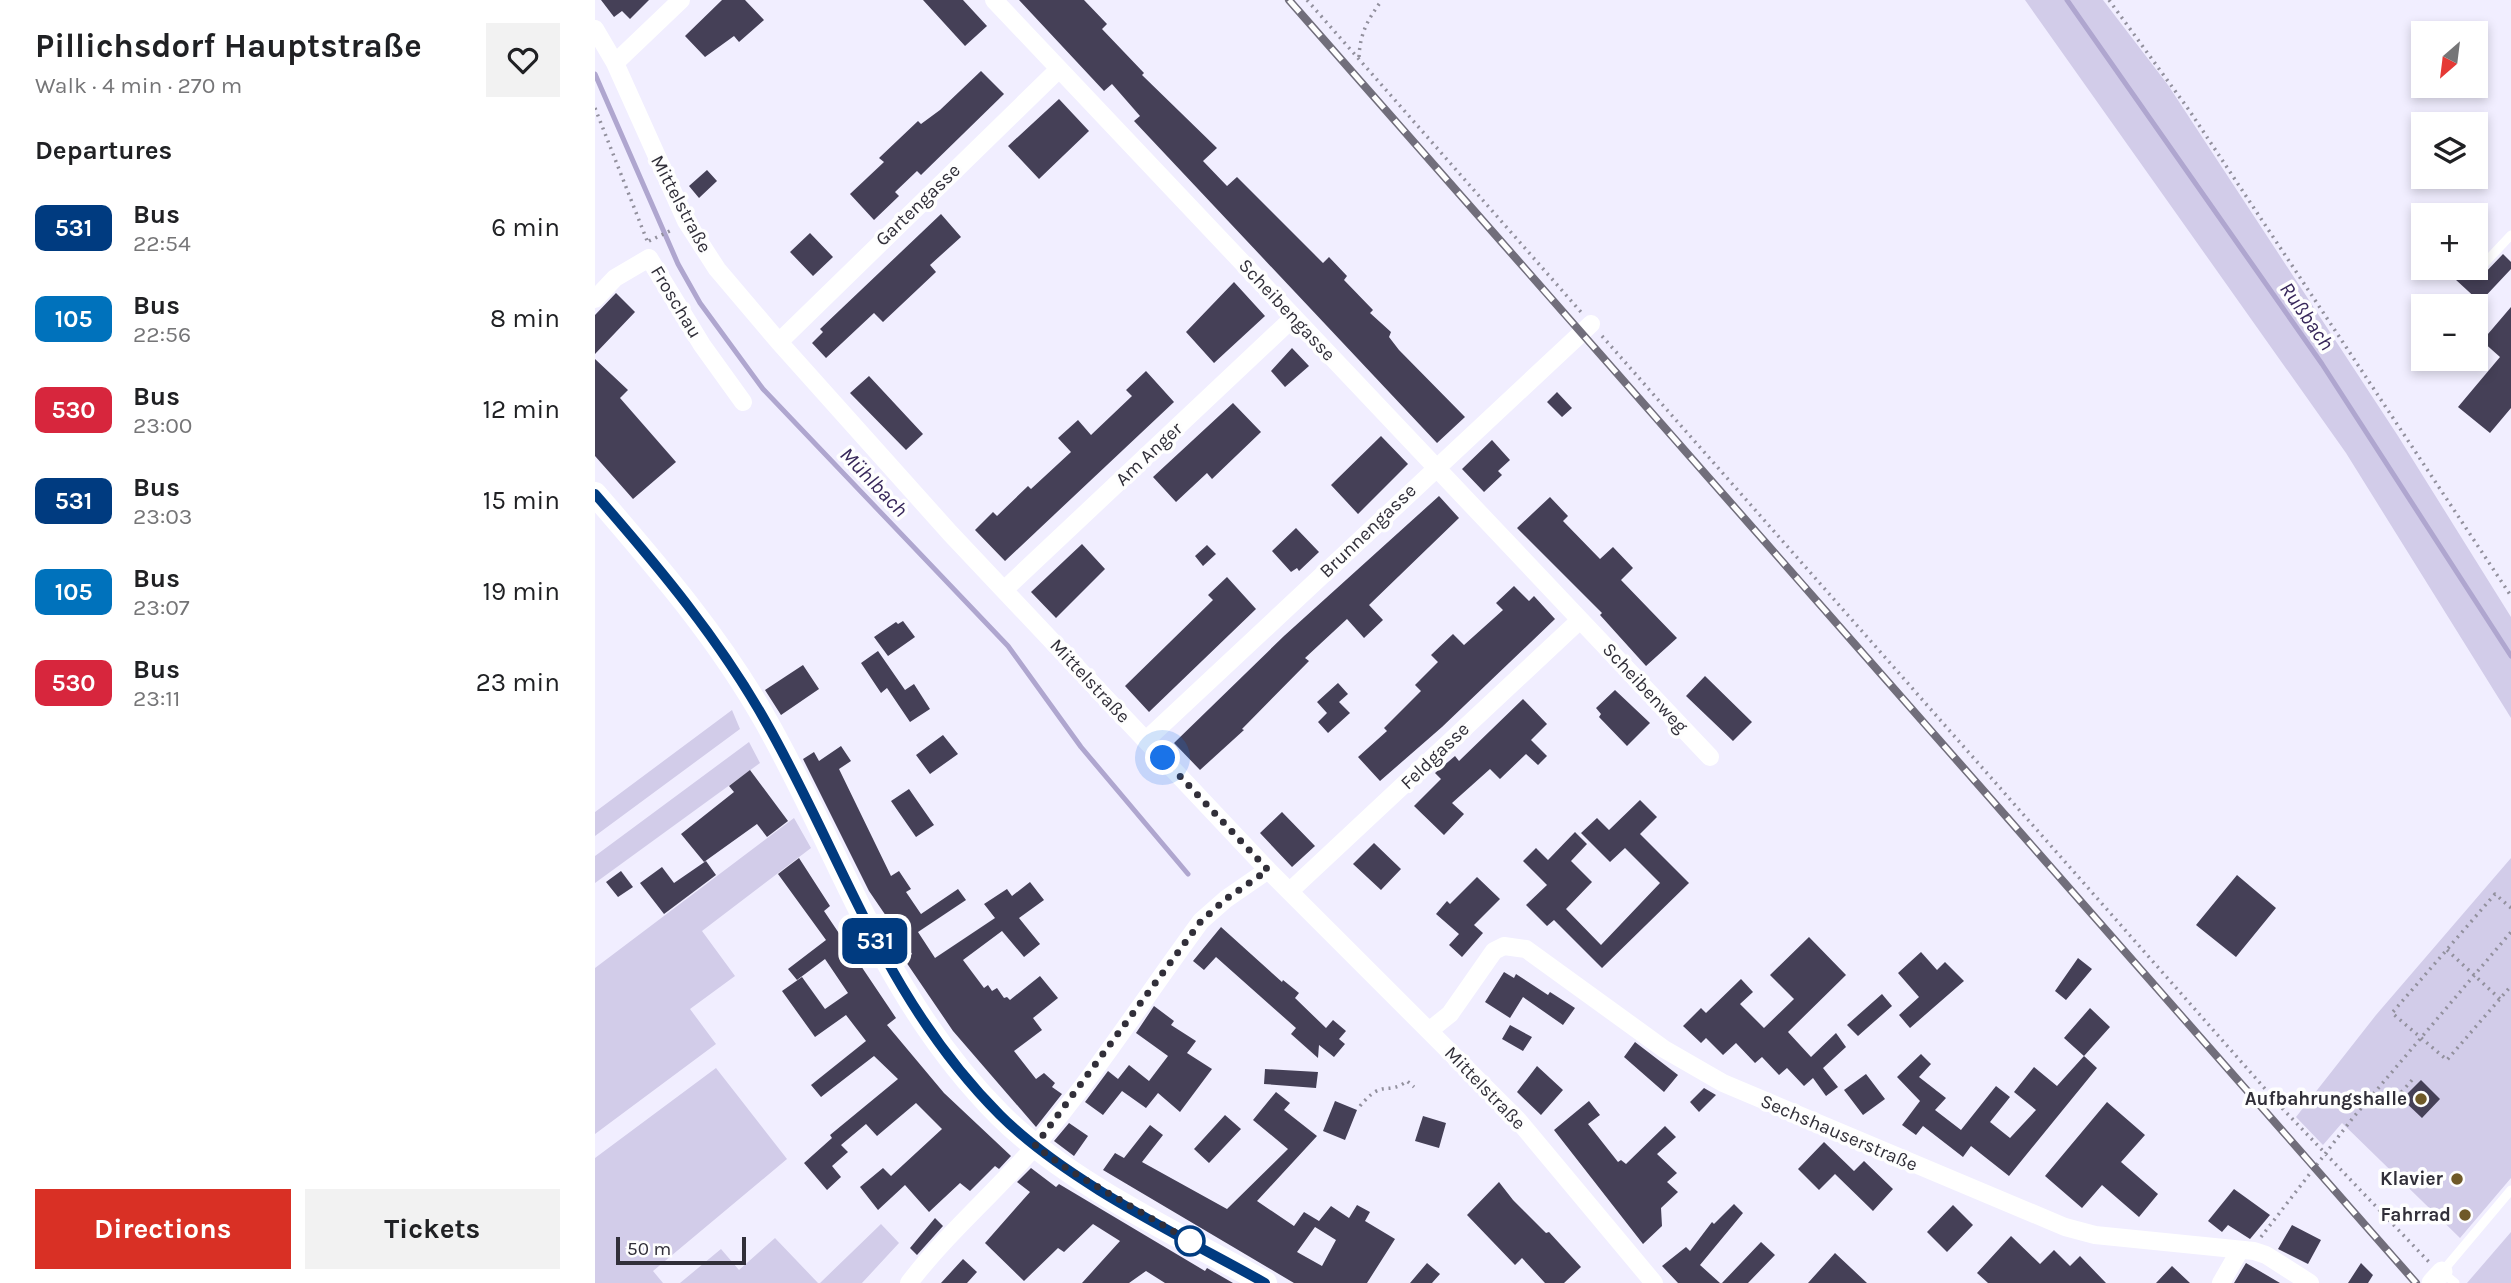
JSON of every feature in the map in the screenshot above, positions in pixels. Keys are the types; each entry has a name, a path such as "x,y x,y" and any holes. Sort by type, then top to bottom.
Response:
{"main road":[{"path":"595,494 690,607 768,724 859,912 924,1021 978,1092 1035,1146 1111,1195 1265,1283"}],"street":[{"path":"615,63 681,0"},
{"name":"Scheibengasse","path":"994,0 1580,620"},
{"name":"Mittelstraße","path":"595,29 615,63 686,222 717,269 779,342 1004,590 1268,870 1517,1119 1654,1283"},
{"name":"Gartengasse","path":"779,342 1059,69"},
{"name":"Froschau","path":"595,299 615,278 649,258 702,345 743,402"},
{"name":"Am Anger","path":"1004,590 1294,317"},
{"name":"Brunnengasse","path":"1146,740 1591,324"},
{"name":"Scheibenweg","path":"1580,620 1710,757"},
{"name":"Feldgasse","path":"1290,891 1580,620"},
{"path":"909,1283 943,1240 1035,1146 1201,921 1226,899 1268,870"},
{"name":"Sechshauserstraße","path":"1430,1030 1450,1014 1495,951 1504,946 1516,946 1537,955 1654,1042 1723,1083 2049,1222 2095,1235 2266,1255 2310,1283"},
{"path":"2221,1283 2247,1251"}],"lane":[{"path":"2488,259 2511,235"},
{"path":"2443,1279 2511,1190"}],"path":[{"path":"1307,0 2281,1107 2443,1279"},
{"path":"1359,60 1359,39 1365,24 1382,0"},
{"path":"2109,0 2189,110 2511,596"},
{"path":"595,108 646,236"},
{"path":"654,239 673,229"},
{"path":"2511,908 2495,894 2392,1013 2447,1060 2511,986"},
{"path":"2247,1251 2369,1098 2511,932"},
{"path":"2447,950 2500,999"},
{"path":"2369,1098 2396,1098 2413,1079"},
{"path":"1360,1106 1373,1091 1382,1087 1395,1088 1407,1081 1414,1087"}],"shaded area":[{"path":"2025,0 2103,0 2168,85 2398,436 2511,617 2511,718 2346,453"},
{"path":"732,710 740,729 595,836 595,812"},
{"path":"749,742 760,763 595,883 595,856"},
{"path":"794,818 811,848 702,931 735,976 690,1009 716,1044 595,1134 595,968"},
{"path":"2511,858 2511,1178 2460,1238 2342,1123 2323,1145 2296,1117 2376,1015"},
{"path":"716,1068 787,1159 653,1271 663,1283 595,1283 595,1158"},
{"path":"881,1224 899,1243 862,1283 820,1283"},
{"path":"2511,1232 2511,1283 2467,1283"},
{"path":"775,1238 818,1283 680,1283 721,1249 739,1270"}],"building":[{"path":"601,0 649,0 630,19 622,11 614,17"},
{"path":"722,0 745,0 764,20 739,42 734,36 705,57 685,36"},
{"path":"923,0 963,0 987,26 965,46"},
{"path":"1019,0 1084,0 1107,24 1102,29 1144,73 1142,75 1217,148 1203,161 1227,186 1237,177 1323,263 1329,257 1347,276 1344,280 1373,310 1370,313 1391,332 1389,337 1399,350 1465,417 1437,443 1134,121 1140,116 1112,84 1104,91"},
{"path":"981,71 1004,94 921,175 917,171 895,192 899,196 874,220 850,194 884,162 879,158 918,121 921,124 940,110"},
{"path":"1059,99 1089,131 1039,179 1008,146"},
{"path":"707,170 717,181 699,198 689,186"},
{"path":"941,214 961,237 930,265 936,272 883,322 874,313 826,358 812,343 823,332 820,329"},
{"path":"810,233 833,257 813,276 790,252"},
{"path":"2503,254 2511,262 2511,269 2488,294 2471,294 2456,280 2488,280 2488,270"},
{"path":"1234,282 1265,316 1214,363 1186,332"},
{"path":"616,293 635,312 595,354 595,315"},
{"path":"2511,307 2511,408 2490,433 2458,407 2500,357 2488,346 2488,334"},
{"path":"1292,348 1309,366 1285,387 1271,371"},
{"path":"595,359 628,390 620,398 676,462 633,499 595,456"},
{"path":"1146,371 1174,402 1005,561 975,530 993,512 997,516 1028,486 1031,489 1071,452 1058,438 1078,420 1091,435 1132,396 1126,390"},
{"path":"869,376 923,434 906,450 850,393"},
{"path":"1557,392 1572,408 1562,417 1547,402"},
{"path":"1233,403 1261,432 1212,479 1207,473 1176,502 1153,477"},
{"path":"1381,436 1408,464 1358,514 1331,485"},
{"path":"1492,440 1510,460 1498,471 1502,475 1484,492 1462,469"},
{"path":"1439,496 1459,518 1369,605 1383,620 1364,638 1347,619 1305,658 1309,661 1242,729 1244,730 1200,770 1174,743 1284,636"},
{"path":"1550,497 1568,516 1563,521 1600,559 1613,547 1633,568 1621,580 1677,638 1646,666 1600,615 1602,613 1517,528"},
{"path":"1296,528 1319,552 1299,571 1297,568 1291,572 1272,551"},
{"path":"1082,544 1105,569 1056,618 1031,592"},
{"path":"1207,545 1216,554 1203,566 1195,556"},
{"path":"1227,577 1256,609 1149,712 1125,686 1213,600 1208,595"},
{"path":"1514,586 1529,601 1534,596 1555,619 1442,727 1380,781 1358,757 1387,731 1384,728 1421,691 1415,685 1438,662 1431,655 1453,634 1464,645 1503,610 1496,603"},
{"path":"903,621 915,637 888,656 874,637 896,622 898,624"},
{"path":"878,651 905,690 914,684 930,709 910,722 887,688 881,693 861,663"},
{"path":"803,665 819,689 781,715 765,690"},
{"path":"1705,676 1752,722 1733,741 1686,696"},
{"path":"1338,683 1348,694 1339,702 1350,713 1328,733 1318,722 1327,713 1317,702"},
{"path":"1615,690 1650,723 1627,746 1599,717 1601,714 1596,708"},
{"path":"1523,699 1547,724 1531,740 1547,756 1538,765 1526,754 1500,779 1490,769 1452,803 1464,814 1444,835 1414,806 1441,779 1435,773 1455,756 1459,761"},
{"path":"943,735 958,754 930,774 916,755"},
{"path":"841,746 851,761 839,769 891,876 899,871 911,889 906,892 921,914 958,889 966,900 918,932 935,958 995,918 984,904 1007,889 1012,896 1030,882 1044,900 1019,918 1040,944 1024,957 1002,931 963,960 984,988 988,985 992,991 997,988 1004,998 1010,1000 1040,976 1058,998 1033,1018 1042,1030 1014,1051 1036,1079 1044,1073 1055,1083 1052,1087 1062,1094 1036,1127 953,1031 904,959 912,954 869,891 803,759 814,752 819,761"},
{"path":"750,770 788,821 767,837 757,824 704,862 681,834 734,792 729,786"},
{"path":"909,789 934,825 916,837 891,801"},
{"path":"1640,800 1657,817 1640,834 1689,883 1602,968 1554,920 1547,926 1526,905 1547,885 1523,861 1536,848 1548,860 1575,832 1587,844 1571,861 1592,882 1566,909 1601,945 1660,883 1625,848 1610,862 1581,833 1597,818 1609,830"},
{"path":"1282,812 1315,846 1292,867 1260,833"},
{"path":"1374,843 1401,869 1381,890 1353,864"},
{"path":"799,858 830,906 824,911 896,1018 887,1025 944,1093 1011,1156 999,1169 995,1166 970,1191 960,1183 929,1212 905,1185 878,1210 860,1187 883,1168 891,1176 942,1129 916,1103 877,1136 866,1124 841,1145 848,1152 832,1166 841,1177 827,1190 804,1163 832,1138 830,1135 898,1079 874,1056 821,1097 811,1085 866,1041 846,1015 815,1037 782,991 802,977 825,1009 848,993 825,959 797,980 788,969 826,940 778,874"},
{"path":"706,861 716,875 664,914 640,883 662,867 674,883"},
{"path":"621,871 633,887 618,897 606,882"},
{"path":"2237,875 2276,908 2236,957 2196,925"},
{"path":"1477,877 1500,899 1474,925 1483,933 1462,957 1449,945 1459,934 1436,914 1447,901 1450,904"},
{"path":"1221,927 1282,982 1283,980 1299,993 1295,998 1326,1028 1333,1020 1346,1031 1339,1039 1345,1044 1334,1057 1319,1045 1318,1058 1291,1034 1296,1028 1216,957 1204,970 1193,961"},
{"path":"1809,937 1846,975 1788,1032 1811,1057 1836,1033 1846,1047 1823,1068 1838,1087 1826,1096 1813,1078 1804,1086 1787,1068 1779,1075 1762,1057 1755,1063 1736,1043 1723,1055 1706,1038 1701,1043 1683,1026 1701,1008 1706,1013 1741,979 1753,992 1740,1004 1764,1028 1794,999 1770,975"},
{"path":"1921,952 1937,970 1945,962 1964,981 1910,1028 1899,1015 1919,997 1898,973"},
{"path":"2078,958 2092,969 2066,1000 2055,991"},
{"path":"1504,972 1514,978 1516,974 1548,995 1550,992 1575,1008 1563,1025 1523,997 1510,1018 1485,1002"},
{"path":"1882,994 1892,1006 1858,1036 1847,1025"},
{"path":"1154,1006 1174,1021 1171,1025 1196,1041 1187,1053 1212,1069 1180,1112 1158,1093 1146,1108 1122,1091 1103,1115 1085,1102 1108,1071 1118,1079 1129,1065 1149,1081 1168,1056 1136,1033"},
{"path":"2090,1008 2110,1027 2084,1056 2064,1038"},
{"path":"1510,1025 1532,1037 1523,1051 1502,1039"},
{"path":"1635,1042 1678,1075 1664,1092 1624,1057"},
{"path":"1921,1054 1931,1064 1919,1077 1946,1098 1935,1110 1961,1130 1996,1086 2010,1097 1990,1122 2010,1138 2036,1110 2014,1092 2034,1067 2057,1086 2084,1056 2097,1068 2009,1176 1971,1146 1963,1157 1923,1126 1916,1135 1902,1125 1920,1101 1897,1077"},
{"path":"1537,1066 1563,1090 1541,1115 1517,1092"},
{"path":"1265,1069 1318,1072 1316,1088 1264,1084"},
{"path":"1866,1074 1885,1099 1863,1115 1844,1090"},
{"name":"Aufbahrungshalle","path":"2421,1080 2440,1099 2422,1118 2402,1099"},
{"path":"1704,1088 1716,1095 1699,1112 1690,1102"},
{"path":"1276,1092 1290,1103 1284,1110 1317,1136 1257,1201 1294,1226 1304,1212 1319,1221 1331,1206 1349,1218 1357,1205 1370,1212 1365,1221 1395,1239 1367,1283 1294,1283 1103,1170 1115,1153 1124,1158 1150,1125 1163,1135 1142,1162 1227,1209 1288,1149 1253,1120","holes":["1315,1227 1336,1240 1322,1266 1297,1252"]},
{"path":"1335,1101 1357,1110 1345,1140 1323,1131"},
{"path":"1589,1101 1600,1115 1588,1124 1618,1162 1621,1160 1626,1164 1665,1126 1676,1137 1657,1154 1677,1173 1667,1182 1678,1192 1661,1208 1662,1226 1643,1244 1554,1130"},
{"path":"2107,1102 2145,1135 2121,1162 2158,1194 2139,1217 2102,1185 2082,1208 2045,1176"},
{"path":"1225,1115 1241,1129 1209,1163 1194,1149"},
{"path":"1423,1116 1446,1123 1439,1148 1415,1141"},
{"path":"1069,1123 1088,1136 1074,1156 1054,1141"},
{"path":"1824,1142 1854,1171 1864,1161 1893,1189 1873,1211 1835,1174 1819,1190 1798,1169"},
{"path":"1031,1168 1056,1187 1059,1184 1205,1271 1207,1268 1233,1283 1165,1283 1146,1271 1129,1283 1082,1283 1120,1241 1093,1224 1064,1252 1058,1248 1024,1281 985,1243 1030,1192 1017,1182"},
{"path":"1499,1182 1513,1200 1546,1233 1549,1232 1581,1267 1564,1283 1545,1283 1522,1258 1515,1265 1467,1215"},
{"path":"2234,1189 2270,1215 2250,1239 2228,1225 2222,1232 2208,1221"},
{"path":"1734,1204 1743,1213 1700,1265 1720,1283 1678,1283 1662,1266 1686,1247 1690,1251 1712,1222 1714,1224"},
{"path":"1953,1205 1973,1225 1947,1252 1927,1232"},
{"path":"935,1218 943,1226 917,1255 910,1248"},
{"path":"2292,1225 2321,1240 2308,1264 2278,1249"},
{"path":"2011,1236 2040,1264 2054,1250 2070,1266 2080,1256 2106,1283 1988,1283 1977,1273"},
{"path":"1761,1242 1775,1255 1748,1283 1722,1283"},
{"path":"1835,1253 1867,1283 1808,1283"},
{"path":"963,1259 977,1272 967,1283 941,1283"},
{"path":"1427,1263 1440,1274 1432,1283 1410,1283"},
{"path":"2246,1263 2280,1283 2234,1283"},
{"path":"2361,1263 2373,1275 2368,1283 2348,1283"},
{"path":"2172,1266 2190,1283 2156,1283"}],"waterway":[{"name":"Rußbach","path":"2067,0 2322,364 2511,656"},
{"name":"Mühlbach","path":"595,74 678,264 700,303 763,389 1008,646 1081,747 1188,874"}],"railway":[{"path":"1289,0 2416,1283"}],"bus line":[{"name":"531","path":"595,494 658,567 720,648 768,724 859,912 894,974 924,1021 978,1092 1035,1146 1069,1170 1265,1283"}],"place":[{"name":"Aufbahrungshalle","path":"2421,1099"},
{"name":"Klavier","path":"2457,1179"},
{"name":"Fahrrad","path":"2465,1215"}],"route":[{"path":"1163,758 1268,870 1214,908 1201,921 1035,1146 1069,1170 1190,1241"}]}
